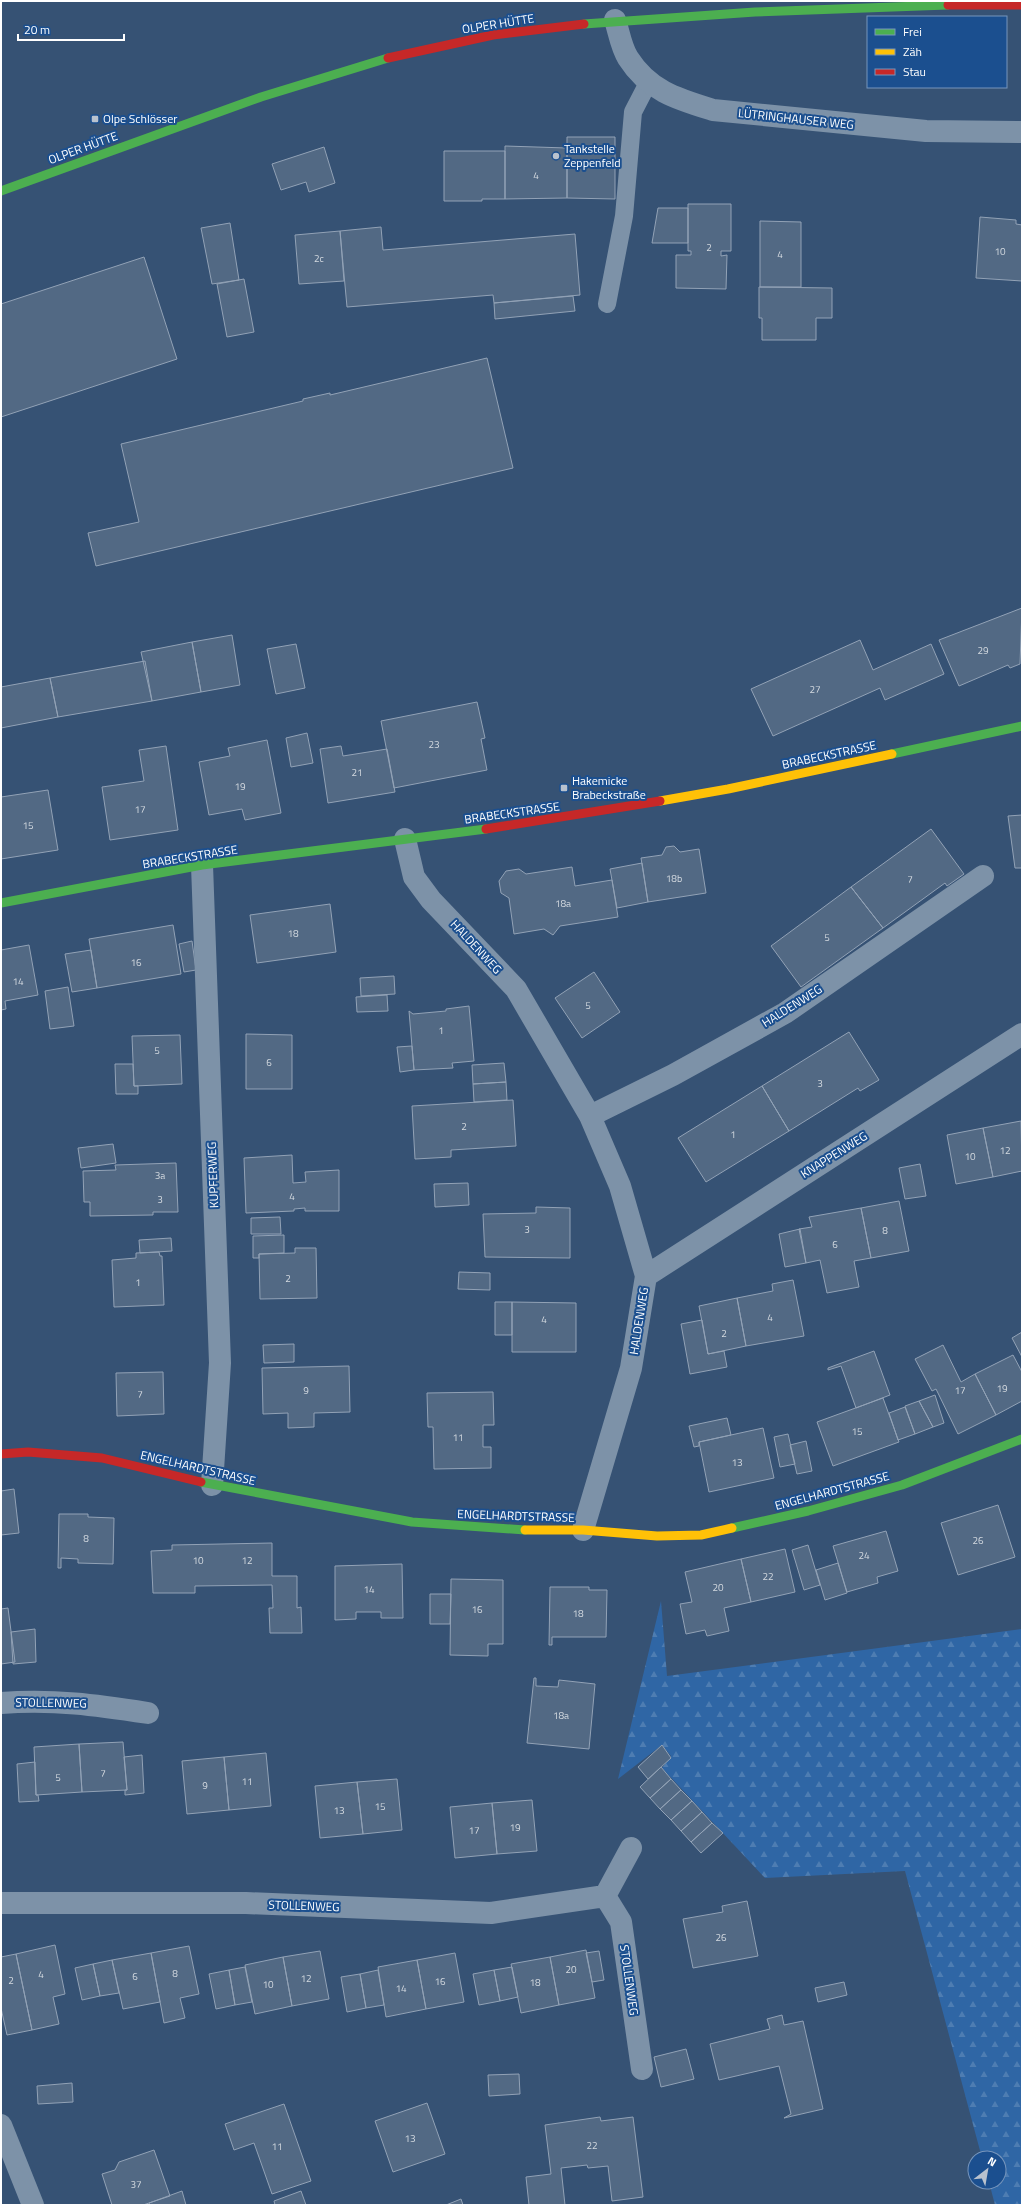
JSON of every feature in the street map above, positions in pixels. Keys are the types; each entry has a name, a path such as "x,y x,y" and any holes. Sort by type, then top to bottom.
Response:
{"street":[{"name":"OLPER HÜTTE","path":"1,191 295,86 420,50 494,35 615,20 796,10 1022,6"},
{"name":"LÜTRINGHAUSER WEG","path":"615,20 627,57 648,83 680,99 713,110 926,131 1022,132"},
{"name":"BRABECKSTRASSE","path":"1,903 202,865 527,824 728,789 1022,726"},
{"name":"HALDENWEG","path":"405,839 414,877 431,900 516,989 590,1116 620,1186 646,1276 631,1368 583,1530"},
{"name":"KUPFERWEG","path":"202,865 220,1363 212,1485"},
{"name":"HALDENWEG","path":"590,1116 673,1075 785,1013 983,876"},
{"name":"KNAPPENWEG","path":"646,1276 1022,1034"},
{"name":"ENGELHARDTSTRASSE","path":"1,1454 28,1452 102,1458 212,1485 412,1522 517,1530 583,1530 657,1536 702,1535 744,1527 902,1485 1022,1439"},
{"name":"STOLLENWEG","path":"1,1704 25,1701 80,1702 148,1713"},
{"path":"605,1896 631,1848"},
{"name":"STOLLENWEG","path":"1,1904 246,1903 491,1913 605,1896 621,1922 642,2069"},
{"path":"1,2125 33,2205"}],"lane":[{"path":"607,304 624,216 633,112 648,83"}],"green space":[{"path":"661,1601 667,1676 1022,1629 1022,2205 995,2205 991,2190 1007,2190 1007,2150 980,2150 905,1871 765,1878 662,1768 671,1756 662,1745 618,1779"}],"building":[{"path":"567,137 615,137 615,199 567,198"},
{"path":"505,146 567,148 567,198 505,199"},
{"path":"324,147 335,183 309,192 306,182 281,190 272,164"},
{"path":"444,151 505,151 505,199 482,199 482,201 444,201"},
{"path":"688,204 731,204 731,251 721,251 721,256 727,255 726,289 676,288 676,255 691,255 691,251 688,251"},
{"path":"658,208 688,208 688,243 652,243"},
{"path":"980,217 1016,220 1016,224 1022,225 1022,281 976,278"},
{"path":"760,221 801,222 801,287 760,287"},
{"path":"230,223 239,280 212,284 201,228"},
{"path":"381,227 383,250 575,234 580,295 494,303 493,295 347,307 340,231"},
{"path":"340,231 344,281 299,284 295,235"},
{"path":"144,257 177,359 1,417 1,304"},
{"path":"244,279 254,332 227,337 217,284"},
{"path":"759,287 832,288 832,318 816,318 816,340 762,340 762,318 759,318"},
{"path":"573,296 575,311 495,319 494,303"},
{"path":"487,358 513,468 96,566 88,533 139,522 121,444 303,401 303,399 330,393 330,395"},
{"path":"1022,608 1020,664 1010,668 1008,665 959,686 939,640"},
{"path":"232,635 240,685 201,692 192,642"},
{"path":"860,640 873,670 931,644 944,674 885,700 880,688 773,736 751,689"},
{"path":"192,642 201,692 152,701 141,652"},
{"path":"296,644 305,688 276,694 267,649"},
{"path":"145,661 152,701 58,717 50,678"},
{"path":"50,678 58,717 1,728 1,687"},
{"path":"477,702 485,738 481,739 487,770 394,788 381,721"},
{"path":"307,733 313,763 291,767 286,738"},
{"path":"267,740 281,813 245,820 242,809 209,815 199,762 230,756 228,748"},
{"path":"166,746 178,830 110,840 102,787 144,781 139,750"},
{"path":"341,746 343,756 387,749 395,792 328,803 320,749"},
{"path":"48,790 58,850 1,859 1,797"},
{"path":"1022,815 1022,868 1015,868 1008,816"},
{"path":"931,829 964,874 947,886 945,883 883,928 851,887"},
{"path":"674,846 680,852 699,849 706,893 648,902 641,858 662,855 666,847"},
{"path":"642,863 648,902 617,908 610,869"},
{"path":"572,867 575,886 612,880 618,917 560,926 553,935 544,929 514,934 509,898 501,893 499,881 506,871 519,869 526,874"},
{"path":"851,887 883,928 801,987 771,946"},
{"path":"330,904 336,952 257,963 250,915"},
{"path":"173,925 181,974 97,988 89,939"},
{"path":"192,941 196,970 184,972 179,944"},
{"path":"29,945 38,995 5,1001 6,1009 1,1010 1,950"},
{"path":"91,950 97,988 72,992 65,954"},
{"path":"594,972 620,1012 582,1038 555,998"},
{"path":"394,976 395,994 361,996 360,978"},
{"path":"68,987 74,1026 50,1029 45,991"},
{"path":"387,995 388,1011 357,1012 356,997"},
{"path":"469,1006 474,1061 452,1063 453,1068 414,1070 409,1011 413,1014 446,1011 446,1009"},
{"path":"849,1032 879,1080 860,1091 858,1088 789,1131 762,1086"},
{"path":"246,1034 292,1035 292,1089 246,1089"},
{"path":"180,1035 182,1084 134,1086 132,1036"},
{"path":"412,1046 414,1070 400,1072 397,1047"},
{"path":"504,1063 506,1082 473,1084 472,1065"},
{"path":"115,1064 133,1064 134,1086 138,1086 138,1094 116,1094"},
{"path":"506,1082 507,1100 474,1102 473,1084"},
{"path":"762,1086 789,1131 706,1182 678,1138"},
{"path":"513,1100 516,1146 451,1150 451,1157 415,1159 412,1106"},
{"path":"1021,1121 1022,1171 993,1177 983,1128"},
{"path":"983,1128 993,1177 956,1184 947,1135"},
{"path":"113,1144 116,1163 81,1168 78,1148"},
{"path":"292,1155 293,1183 306,1182 305,1172 339,1170 339,1211 305,1211 305,1208 294,1209 294,1211 246,1213 244,1158"},
{"path":"176,1163 178,1212 153,1212 153,1215 90,1216 90,1202 84,1202 83,1171 116,1170 115,1165"},
{"path":"920,1164 926,1196 905,1199 899,1168"},
{"path":"468,1183 469,1205 435,1207 434,1184"},
{"path":"899,1201 909,1251 871,1258 861,1208"},
{"path":"536,1207 570,1208 570,1258 485,1257 483,1214 536,1213"},
{"path":"861,1208 871,1258 854,1261 859,1287 827,1293 820,1260 806,1263 799,1229 812,1227 809,1217"},
{"path":"280,1217 281,1234 251,1234 251,1218"},
{"path":"800,1229 806,1263 785,1267 779,1234"},
{"path":"284,1235 284,1253 259,1254 259,1258 253,1258 253,1236"},
{"path":"171,1238 172,1251 140,1253 139,1240"},
{"path":"295,1248 316,1248 317,1298 260,1299 259,1254 295,1253"},
{"path":"159,1252 160,1256 162,1256 164,1305 114,1307 112,1260 136,1258 136,1253"},
{"path":"459,1272 490,1273 490,1290 458,1289"},
{"path":"793,1280 804,1336 746,1346 737,1298 773,1291 772,1284"},
{"path":"737,1298 746,1346 708,1354 699,1306"},
{"path":"495,1302 512,1302 512,1335 495,1335"},
{"path":"512,1302 576,1303 576,1352 512,1352"},
{"path":"702,1320 708,1354 724,1351 727,1367 690,1374 681,1324"},
{"path":"1022,1332 1022,1357 1012,1338"},
{"path":"294,1344 294,1362 264,1363 263,1345"},
{"path":"943,1345 961,1382 975,1374 996,1415 958,1434 936,1389 932,1391 915,1359"},
{"path":"874,1351 890,1395 856,1408 841,1366 828,1370 828,1368"},
{"path":"1013,1355 1022,1372 1022,1401 996,1415 975,1374"},
{"path":"349,1366 350,1412 314,1413 314,1427 288,1428 288,1413 263,1414 262,1368"},
{"path":"163,1372 164,1414 117,1416 116,1373"},
{"path":"493,1392 494,1425 483,1425 483,1447 491,1447 491,1468 434,1469 433,1427 428,1427 427,1393"},
{"path":"935,1395 944,1423 933,1427 919,1401"},
{"path":"883,1398 899,1442 833,1466 817,1422"},
{"path":"919,1401 933,1427 915,1434 905,1406"},
{"path":"905,1407 915,1434 898,1440 889,1413"},
{"path":"727,1418 731,1435 699,1442 699,1446 694,1447 689,1426"},
{"path":"763,1428 774,1478 709,1492 699,1442"},
{"path":"788,1434 795,1464 780,1467 774,1437"},
{"path":"806,1441 812,1471 797,1474 790,1445"},
{"path":"14,1489 19,1533 1,1535 1,1491"},
{"path":"998,1505 1015,1557 958,1575 941,1523"},
{"path":"59,1514 88,1514 88,1517 114,1518 113,1564 78,1563 78,1559 61,1558 61,1568 58,1568"},
{"path":"886,1531 898,1571 877,1577 878,1583 847,1592 833,1546"},
{"path":"272,1543 272,1576 297,1576 297,1608 301,1607 302,1633 270,1633 269,1608 273,1608 272,1585 195,1586 195,1593 153,1593 151,1551 172,1550 172,1545"},
{"path":"808,1545 820,1585 804,1590 792,1550"},
{"path":"785,1549 795,1592 751,1602 741,1559"},
{"path":"741,1559 751,1602 724,1608 729,1631 707,1636 705,1630 686,1634 680,1604 692,1602 685,1572"},
{"path":"838,1563 847,1593 825,1600 816,1570"},
{"path":"402,1564 403,1618 381,1618 381,1612 356,1612 356,1619 335,1620 335,1566"},
{"path":"451,1579 503,1580 503,1644 488,1644 488,1656 450,1655"},
{"path":"550,1587 589,1587 589,1590 607,1590 606,1637 552,1637 552,1645 549,1645"},
{"path":"430,1594 451,1594 450,1624 430,1624"},
{"path":"8,1608 15,1662 1,1664 1,1609"},
{"path":"35,1629 36,1662 13,1664 11,1632"},
{"path":"534,1678 536,1678 536,1686 558,1687 559,1680 595,1684 589,1749 527,1743"},
{"path":"123,1742 127,1790 82,1792 79,1744"},
{"path":"79,1744 82,1792 36,1795 34,1747"},
{"path":"662,1745 671,1758 648,1779 638,1767"},
{"path":"266,1753 271,1806 229,1810 224,1757"},
{"path":"142,1755 144,1793 125,1795 125,1790 127,1790 124,1757"},
{"path":"224,1757 229,1810 187,1814 182,1761"},
{"path":"35,1762 36,1795 38,1795 39,1801 19,1802 17,1764"},
{"path":"661,1767 671,1779 650,1798 640,1787"},
{"path":"397,1779 402,1830 363,1834 357,1782"},
{"path":"671,1779 681,1790 660,1809 650,1798"},
{"path":"357,1782 363,1834 320,1838 315,1786"},
{"path":"681,1790 692,1801 671,1820 660,1809"},
{"path":"532,1800 537,1851 497,1854 492,1803"},
{"path":"692,1801 702,1812 681,1831 671,1820"},
{"path":"492,1803 497,1854 455,1858 450,1807"},
{"path":"702,1812 712,1823 691,1842 681,1831"},
{"path":"712,1823 723,1833 701,1853 691,1842"},
{"path":"747,1901 758,1956 693,1968 683,1919 723,1912 722,1906"},
{"path":"55,1945 65,1994 53,1997 59,2024 32,2030 16,1954"},
{"path":"189,1946 199,1994 180,1998 185,2018 164,2023 151,1953"},
{"path":"586,1950 595,1998 559,2005 550,1957"},
{"path":"320,1951 329,1999 292,2006 283,1957"},
{"path":"599,1951 604,1980 592,1982 586,1953"},
{"path":"151,1953 160,2002 123,2009 112,1960"},
{"path":"455,1953 464,2002 426,2009 417,1960"},
{"path":"16,1954 32,2030 7,2035 1,2008 1,1957"},
{"path":"283,1957 292,2006 255,2014 245,1965"},
{"path":"550,1957 559,2005 521,2013 511,1964"},
{"path":"112,1960 119,1993 100,1996 93,1964"},
{"path":"417,1960 426,2009 386,2017 378,1967"},
{"path":"93,1964 100,1996 82,2000 75,1968"},
{"path":"245,1967 252,2002 235,2005 229,1970"},
{"path":"512,1967 518,1997 500,2001 494,1970"},
{"path":"229,1970 235,2005 216,2009 209,1974"},
{"path":"378,1970 384,2005 366,2008 360,1974"},
{"path":"494,1970 500,2001 479,2005 473,1974"},
{"path":"360,1974 366,2008 347,2012 341,1977"},
{"path":"844,1982 847,1995 818,2002 815,1988"},
{"path":"782,2015 784,2025 803,2021 823,2109 784,2118 791,2114 779,2066 719,2080 710,2044 770,2029 767,2019"},
{"path":"686,2049 694,2079 661,2087 654,2057"},
{"path":"519,2074 520,2094 489,2096 488,2075"},
{"path":"72,2083 73,2102 38,2104 37,2086"},
{"path":"427,2103 445,2154 393,2172 375,2121"},
{"path":"284,2104 311,2181 272,2194 254,2143 234,2150 225,2124"},
{"path":"600,2117 601,2121 633,2117 643,2197 612,2201 608,2166 588,2168 587,2165 561,2168 565,2205 529,2205 526,2177 551,2174 545,2125"},
{"path":"154,2150 170,2196 143,2205 112,2205 102,2174 115,2170 119,2162"},
{"path":"182,2191 186,2205 150,2205 149,2203"},
{"path":"301,2191 306,2205 275,2205 274,2201"},
{"path":"461,2199 463,2205 446,2205"}],"traffic: fast":[{"path":"584,24 755,12 948,5"},
{"path":"1,191 261,97 388,58"},
{"path":"892,754 1022,726"},
{"path":"1,903 202,865 486,829"},
{"path":"732,1528 808,1511 902,1485 1022,1439"},
{"path":"201,1482 412,1522 525,1530"}],"traffic: slow":[{"path":"660,801 728,789 892,754"},
{"path":"525,1530 583,1530 657,1536 701,1535 732,1528"}],"traffic: jam":[{"path":"948,5 1022,5"},
{"path":"388,58 493,35 584,24"},
{"path":"486,829 660,801"},
{"path":"1,1454 28,1452 102,1458 201,1482"}],"place":[{"name":"Olpe Schlösser","path":"95,119"},
{"name":"Tankstelle Zeppenfeld","path":"556,156"},
{"name":"Hakemicke Brabeckstraße","path":"564,788"}]}
